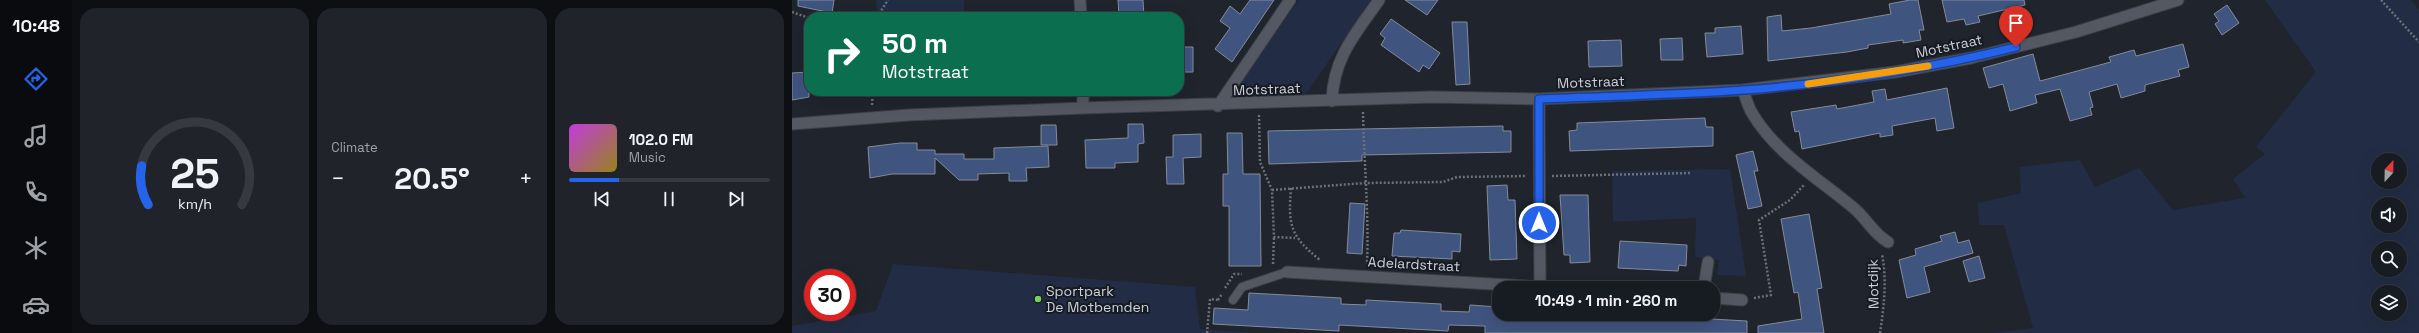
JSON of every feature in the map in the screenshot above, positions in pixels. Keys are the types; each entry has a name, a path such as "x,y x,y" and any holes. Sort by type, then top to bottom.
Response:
{"street":[{"path":"1080,0 1081,12"},
{"path":"1218,106 1290,0"},
{"path":"1332,101 1333,83 1342,53 1379,0"},
{"name":"Motstraat","path":"792,124 910,115 1083,108 1218,106 1432,98 1539,99 1743,90 1895,72 1971,58 2076,32 2178,0"},
{"path":"1743,90 1751,112 1765,131 1811,175 1858,212 1878,236 1888,242"},
{"path":"1083,96 1083,108"},
{"path":"1539,99 1540,281"},
{"path":"1705,281 1708,262"},
{"name":"Adelardstraat","path":"1286,272 1492,284"},
{"path":"1720,298 1742,300"}],"lane":[{"path":"1233,300 1242,287 1286,272"}],"path":[{"path":"880,12 888,0"},
{"path":"2381,0 2419,42"},
{"path":"792,12 804,16"},
{"path":"1363,100 1365,183 1368,200 1367,277"},
{"path":"1259,104 1260,162 1272,190 1274,237 1295,238"},
{"path":"1272,190 1365,183 1443,182 1457,178 1690,173"},
{"path":"1742,300 1770,295 1760,220 1790,200 1811,175"},
{"path":"1291,188 1290,225 1295,238 1320,260 1329,264 1339,275"},
{"name":"Motdijk","path":"1878,236 1885,267 1884,310 1880,333"},
{"path":"1207,333 1210,299 1233,300"}],"shaded area":[{"path":"876,0 964,0 964,12 877,12"},
{"path":"1299,0 1371,0 1308,91 1295,96 1245,96 1239,90 1242,80"},
{"path":"2265,0 2411,0 2419,10 2419,333 1993,333 2033,328 2004,225 1979,225 1978,203 2021,193 2019,167 2080,160 2095,187 2139,168 2173,210 2245,198 2233,179 2265,154 2256,147 2316,72"},
{"path":"1730,169 1746,276 1717,275 1719,260 1695,257 1696,218 1613,222 1612,171"},
{"name":"Sportpark De Motbemden","path":"893,264 1195,287 1200,329 1257,333 792,333 792,326 820,321 856,321 856,315 876,311"}],"building":[{"path":"798,0 834,0 832,12 798,6"},
{"path":"1118,0 1143,0 1144,12 1119,12"},
{"path":"1250,0 1274,0 1232,62 1215,49 1230,28 1220,21 1230,6 1240,14"},
{"path":"1405,0 1438,0 1427,15"},
{"path":"1918,0 1924,30 1919,30 1921,40 1903,43 1903,40 1868,45 1868,48 1847,52 1768,61 1767,17 1781,15 1782,31 1811,28 1891,14 1889,4"},
{"path":"1942,0 2024,0 2025,5 1978,16 1980,22 1966,25 1964,19 1947,22"},
{"path":"2227,5 2239,23 2222,35 2215,24 2219,21 2214,14"},
{"path":"1391,19 1440,53 1429,69 1423,65 1419,72 1381,45 1385,38 1380,34"},
{"path":"1452,22 1467,22 1470,84 1456,85"},
{"path":"1741,26 1743,54 1707,57 1705,33 1715,33 1715,28"},
{"path":"1682,38 1683,60 1661,60 1660,39"},
{"path":"1621,40 1622,66 1589,67 1588,41"},
{"path":"2183,44 2189,67 2178,70 2180,76 2145,85 2145,91 2121,98 2117,84 2089,92 2093,107 2090,108 2092,115 2070,121 2060,89 2035,95 2037,103 2010,111 2003,84 1989,88 1983,68 2033,54 2040,81 2111,62 2109,57 2134,50 2136,56"},
{"path":"1184,47 1193,47 1193,72 1184,72"},
{"path":"804,72 804,96 809,97 792,100 792,73"},
{"path":"1947,88 1954,128 1937,131 1935,118 1892,126 1893,135 1880,137 1880,133 1802,149 1799,131 1795,132 1791,112 1836,105 1837,109 1874,102 1872,91 1885,89 1887,100"},
{"path":"1705,118 1706,127 1713,127 1713,146 1570,151 1569,131 1577,130 1577,123"},
{"path":"1128,124 1143,124 1144,143 1138,144 1138,162 1115,163 1115,168 1086,168 1085,140 1128,138"},
{"path":"1041,125 1056,125 1057,145 1041,145"},
{"path":"1503,126 1503,131 1511,131 1511,152 1362,155 1362,161 1269,164 1268,131"},
{"path":"1227,133 1242,133 1243,174 1260,174 1261,266 1229,266 1229,206 1223,206 1223,174 1228,174"},
{"path":"1201,134 1201,157 1183,158 1184,184 1167,184 1166,157 1173,157 1173,135"},
{"path":"900,143 917,143 917,150 935,150 935,154 964,154 964,159 994,159 994,148 1048,146 1049,167 1026,168 1027,181 1009,181 1009,173 978,174 978,180 959,180 935,158 935,174 892,174 870,178 868,147"},
{"path":"1753,151 1758,171 1754,171 1762,206 1748,209 1736,155"},
{"path":"1507,185 1508,200 1515,200 1517,259 1490,260 1487,186"},
{"path":"1560,195 1588,195 1590,262 1570,263 1570,255 1564,255"},
{"path":"1350,203 1365,204 1362,254 1347,253"},
{"path":"1809,214 1822,288 1817,289 1824,333 1758,333 1758,326 1802,319 1798,292 1794,293 1781,219"},
{"path":"1401,230 1461,234 1460,252 1452,251 1452,259 1392,256 1394,233 1400,233"},
{"path":"1955,232 1958,243 1969,240 1973,253 1924,267 1930,292 1907,298 1899,260 1916,255 1915,249 1942,241 1940,236"},
{"path":"1620,241 1687,245 1686,266 1679,265 1678,271 1618,268"},
{"path":"1979,256 1985,278 1969,282 1963,261"},
{"path":"1249,293 1341,298 1341,304 1366,305 1366,300 1441,304 1441,311 1469,312 1470,305 1492,307 1492,321 1720,321 1720,319 1747,321 1747,333 1485,333 1485,326 1449,325 1448,331 1339,325 1339,331 1213,324 1214,308 1248,310"}],"slow traffic":[{"path":"1808,84 1928,66"}],"place":[{"name":"Sportpark De Motbemden","path":"1038,299"}],"route":[{"path":"1539,223 1539,99 1743,90 1809,84 1895,72 1971,58 2016,47"}]}
